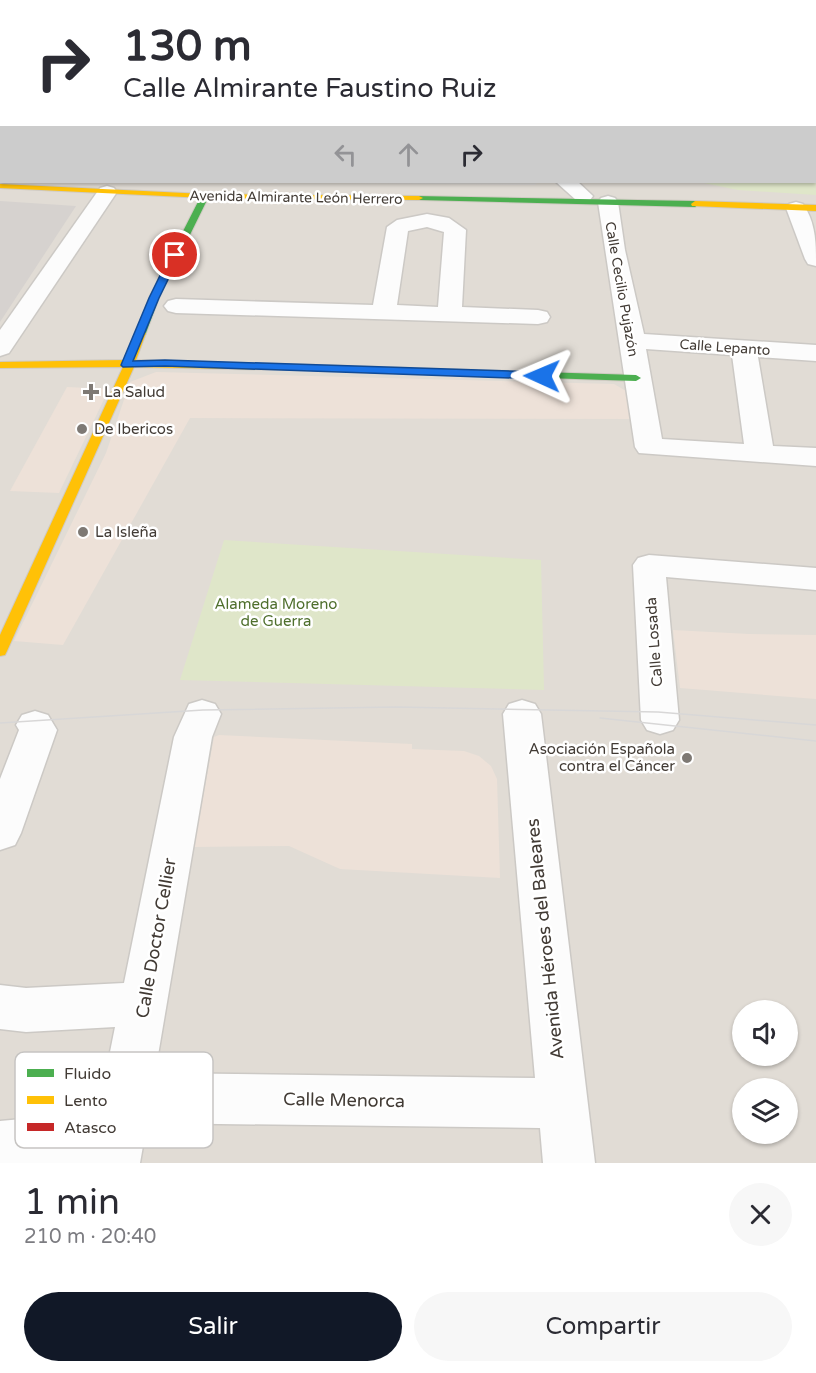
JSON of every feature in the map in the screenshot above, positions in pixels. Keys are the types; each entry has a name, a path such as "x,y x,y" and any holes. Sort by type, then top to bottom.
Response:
{"street":[{"path":"567,183 583,196"},
{"name":"Avenida Almirante León Herrero","path":"1,184 205,196 552,200 754,206"},
{"name":"Avenida Almirante León Herrero","path":"552,200 630,188"},
{"path":"690,190 714,198 754,206 806,208 816,259"},
{"path":"0,348 107,192"},
{"path":"0,651 120,389 127,365 154,298 205,196"},
{"name":"Calle Cecilio Pujazón","path":"608,202 620,290 633,341 636,378 649,447 760,453"},
{"path":"384,312 398,227 412,221 444,222 455,230 450,314"},
{"path":"176,306 538,317"},
{"name":"Calle Lepanto","path":"633,341 816,353"},
{"path":"744,348 760,453 816,457"},
{"path":"0,365 165,363 636,378"},
{"name":"Calle Losada","path":"660,720 649,565 816,579"},
{"name":"Calle Doctor Cellier","path":"135,1052 191,748 202,714"},
{"name":"Avenida Héroes del Baleares","path":"522,714 569,1163"},
{"path":"0,833 38,730 35,725"},
{"path":"0,1007 26,1010 144,1005"},
{"name":"Calle Menorca","path":"213,1126 563,1103"},
{"name":"Calle Menorca","path":"0,1147 15,1145"}],"shaded area":[{"path":"0,183 816,183 816,1163 0,1163"},
{"path":"343,183 537,183 535,185"},
{"path":"156,372 614,384 633,395 636,419 190,418 63,645 14,641 106,453 130,382"},
{"path":"67,387 109,389 59,493 10,491"},
{"path":"673,630 816,635 816,699 680,688"},
{"path":"219,735 412,744 412,749 464,751 479,756 491,766 497,779 500,878 340,869 289,846 194,847 214,737"}],"green space":[{"path":"704,183 816,183 816,195 738,190"},
{"name":"Alameda Moreno de Guerra","path":"224,540 541,560 544,690 180,680"}],"building":[{"path":"0,201 76,206 0,322"}],"tram line":[{"path":"0,723 203,710 397,707 658,712 816,725"},
{"path":"600,718 816,741"}],"traffic: fast":[{"path":"141,333 154,298 205,196"},
{"path":"419,198 695,204"},
{"path":"287,367 636,378"}],"traffic: slow":[{"path":"0,186 205,196 419,198"},
{"path":"695,204 816,208"},
{"path":"0,651 120,389 141,333"},
{"path":"0,365 165,363 287,367"}],"place":[{"name":"La Salud","path":"91,392"},
{"name":"De Ibericos","path":"82,429"},
{"name":"La Isleña","path":"83,532"},
{"name":"Asociación Española contra el Cáncer","path":"687,758"}],"route":[{"path":"175,255 154,298 127,365 165,363 542,376"}]}
